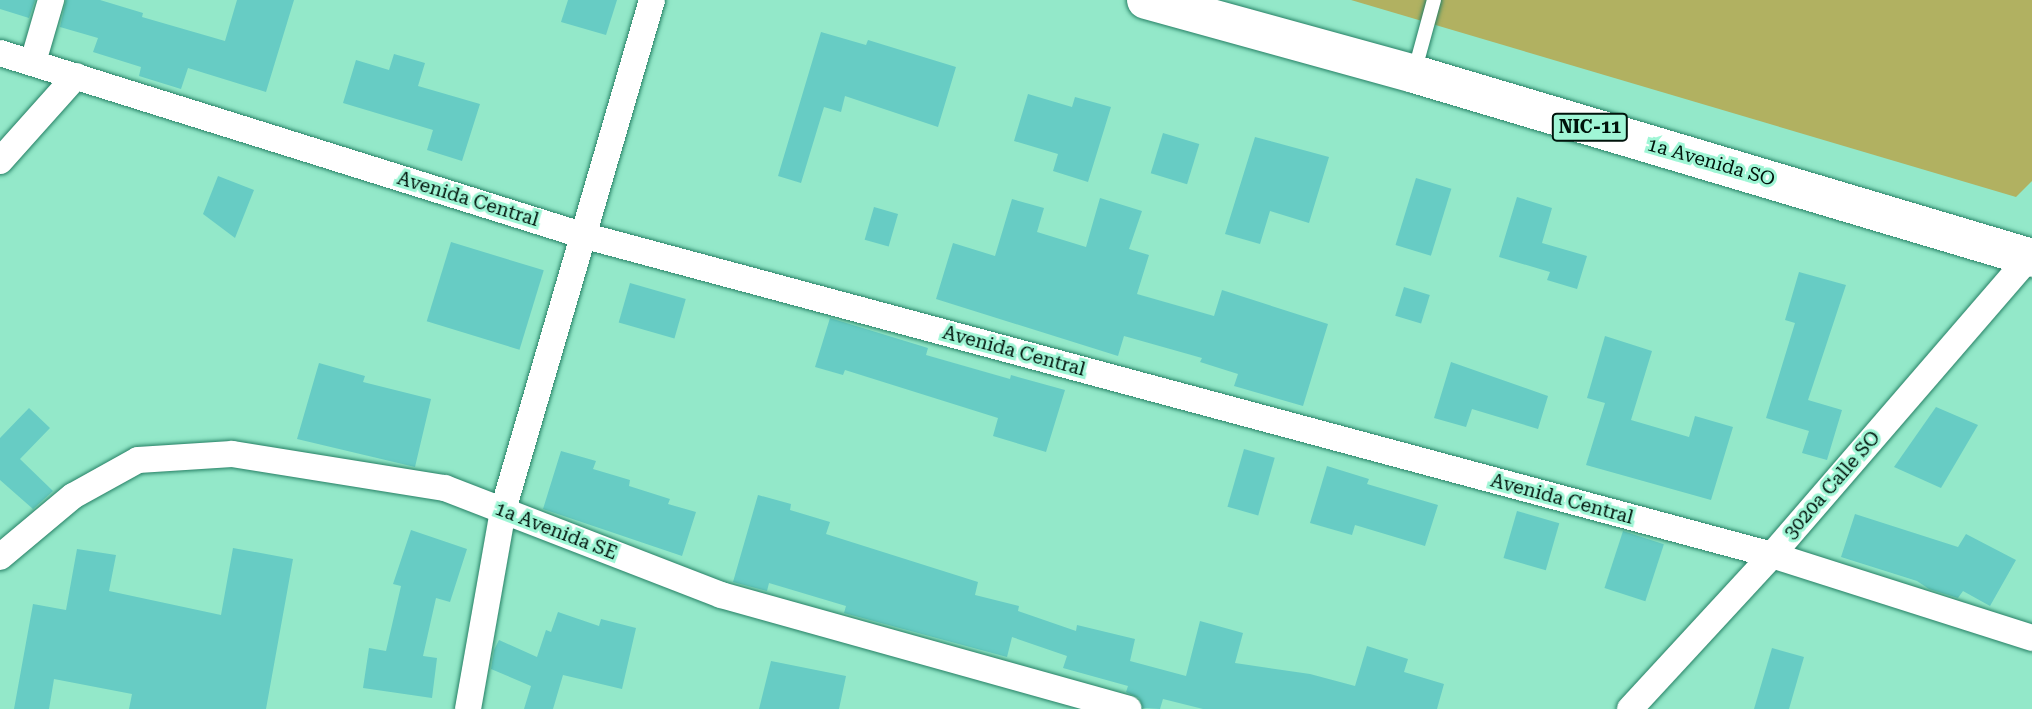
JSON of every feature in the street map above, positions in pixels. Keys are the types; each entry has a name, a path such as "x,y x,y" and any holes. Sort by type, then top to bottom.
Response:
{"highway":[{"name":"1a Avenida SO","path":"1146,0 1413,74 2030,257"}],"street":[{"path":"33,62 51,0"},
{"path":"468,709 503,510 652,0"},
{"name":"Avenida Central","path":"0,53 582,235 1772,555 2032,638"},
{"path":"0,161 76,76"},
{"name":"3020a Calle SO","path":"1630,709 1772,555 2030,257"},
{"name":"1a Avenida SE","path":"0,557 73,496 138,460 232,454 445,488 720,595 1128,709"}],"lane":[{"path":"1413,74 1434,0"}],"shaded area":[{"path":"1351,0 2032,0 2032,181 2016,197"}],"building":[{"path":"0,0 35,0 29,18 0,9"},
{"path":"66,0 100,0 143,13 142,17 225,41 237,0 294,0 266,92 188,68 181,89 139,76 141,67 93,52 98,38 60,27"},
{"path":"568,0 617,0 606,35 561,22"},
{"path":"821,32 866,45 868,40 956,67 938,127 845,96 841,112 824,107 801,183 778,176"},
{"path":"394,54 425,63 418,86 480,104 462,161 427,150 433,130 343,103 356,60 389,70"},
{"path":"1028,94 1072,107 1075,97 1111,107 1088,182 1053,171 1058,154 1014,141"},
{"path":"1163,133 1199,144 1187,184 1151,173"},
{"path":"1255,137 1329,157 1309,223 1270,211 1260,244 1225,234"},
{"path":"218,176 254,190 235,238 203,214"},
{"path":"1416,178 1451,189 1431,256 1396,245"},
{"path":"1517,197 1552,208 1542,243 1587,256 1577,289 1547,280 1550,272 1499,257"},
{"path":"1100,198 1142,211 1129,249 1149,255 1137,294 1214,316 1222,290 1328,324 1303,406 1234,386 1238,374 1200,362 1202,358 1124,336 1118,356 936,299 953,243 995,256 1012,199 1044,208 1037,232 1086,247"},
{"path":"874,207 898,214 889,247 865,240"},
{"path":"451,242 544,270 519,350 427,321"},
{"path":"1799,272 1846,285 1808,400 1842,410 1827,460 1802,453 1809,431 1766,418 1795,323 1785,320"},
{"path":"630,283 686,299 674,338 619,322"},
{"path":"1404,287 1430,295 1421,324 1395,316"},
{"path":"830,318 928,348 926,355 1010,379 1011,375 1065,390 1046,452 993,436 998,418 845,370 843,375 815,367"},
{"path":"1605,336 1652,351 1631,420 1689,437 1695,416 1733,427 1711,500 1586,465 1605,403 1587,398"},
{"path":"1451,362 1548,396 1538,429 1472,409 1466,427 1434,418"},
{"path":"319,363 365,376 363,382 431,399 415,467 297,439"},
{"path":"1936,407 1978,425 1941,488 1894,467"},
{"path":"29,408 50,428 20,459 53,491 33,509 0,480 0,438"},
{"path":"1244,449 1275,458 1258,515 1227,507"},
{"path":"561,451 596,461 593,469 630,480 629,486 670,499 668,504 696,512 682,556 543,509"},
{"path":"1327,466 1369,479 1367,484 1438,505 1425,546 1355,525 1352,535 1310,523"},
{"path":"758,495 791,504 790,510 830,522 826,534 978,582 975,595 1019,606 1018,611 1076,631 1077,625 1135,639 1130,661 1186,676 1200,621 1243,633 1235,663 1310,674 1355,686 1367,646 1408,659 1404,672 1444,684 1437,709 1203,709 1163,699 1160,709 1143,708 1139,698 1126,692 1128,686 1063,668 1067,656 1012,637 1007,657 844,613 846,606 769,583 767,591 733,582"},
{"path":"1517,511 1559,523 1546,570 1503,558"},
{"path":"1855,514 1958,547 1966,534 2016,560 1990,606 1963,591 1958,598 1929,589 1917,581 1841,557"},
{"path":"411,530 467,549 450,602 436,598 423,656 437,658 432,698 363,688 369,648 386,651 401,586 393,584"},
{"path":"1623,531 1664,544 1645,601 1604,588"},
{"path":"233,548 293,559 266,709 129,709 132,694 54,679 49,709 14,709 33,604 66,610 77,549 116,555 109,591 221,615"},
{"path":"558,612 599,626 601,619 636,628 622,689 563,675 553,709 524,709 531,686 491,669 494,650 499,640 537,657 546,630 551,632"},
{"path":"1772,648 1804,657 1789,709 1754,709"},
{"path":"771,661 846,676 839,709 759,709"}]}
